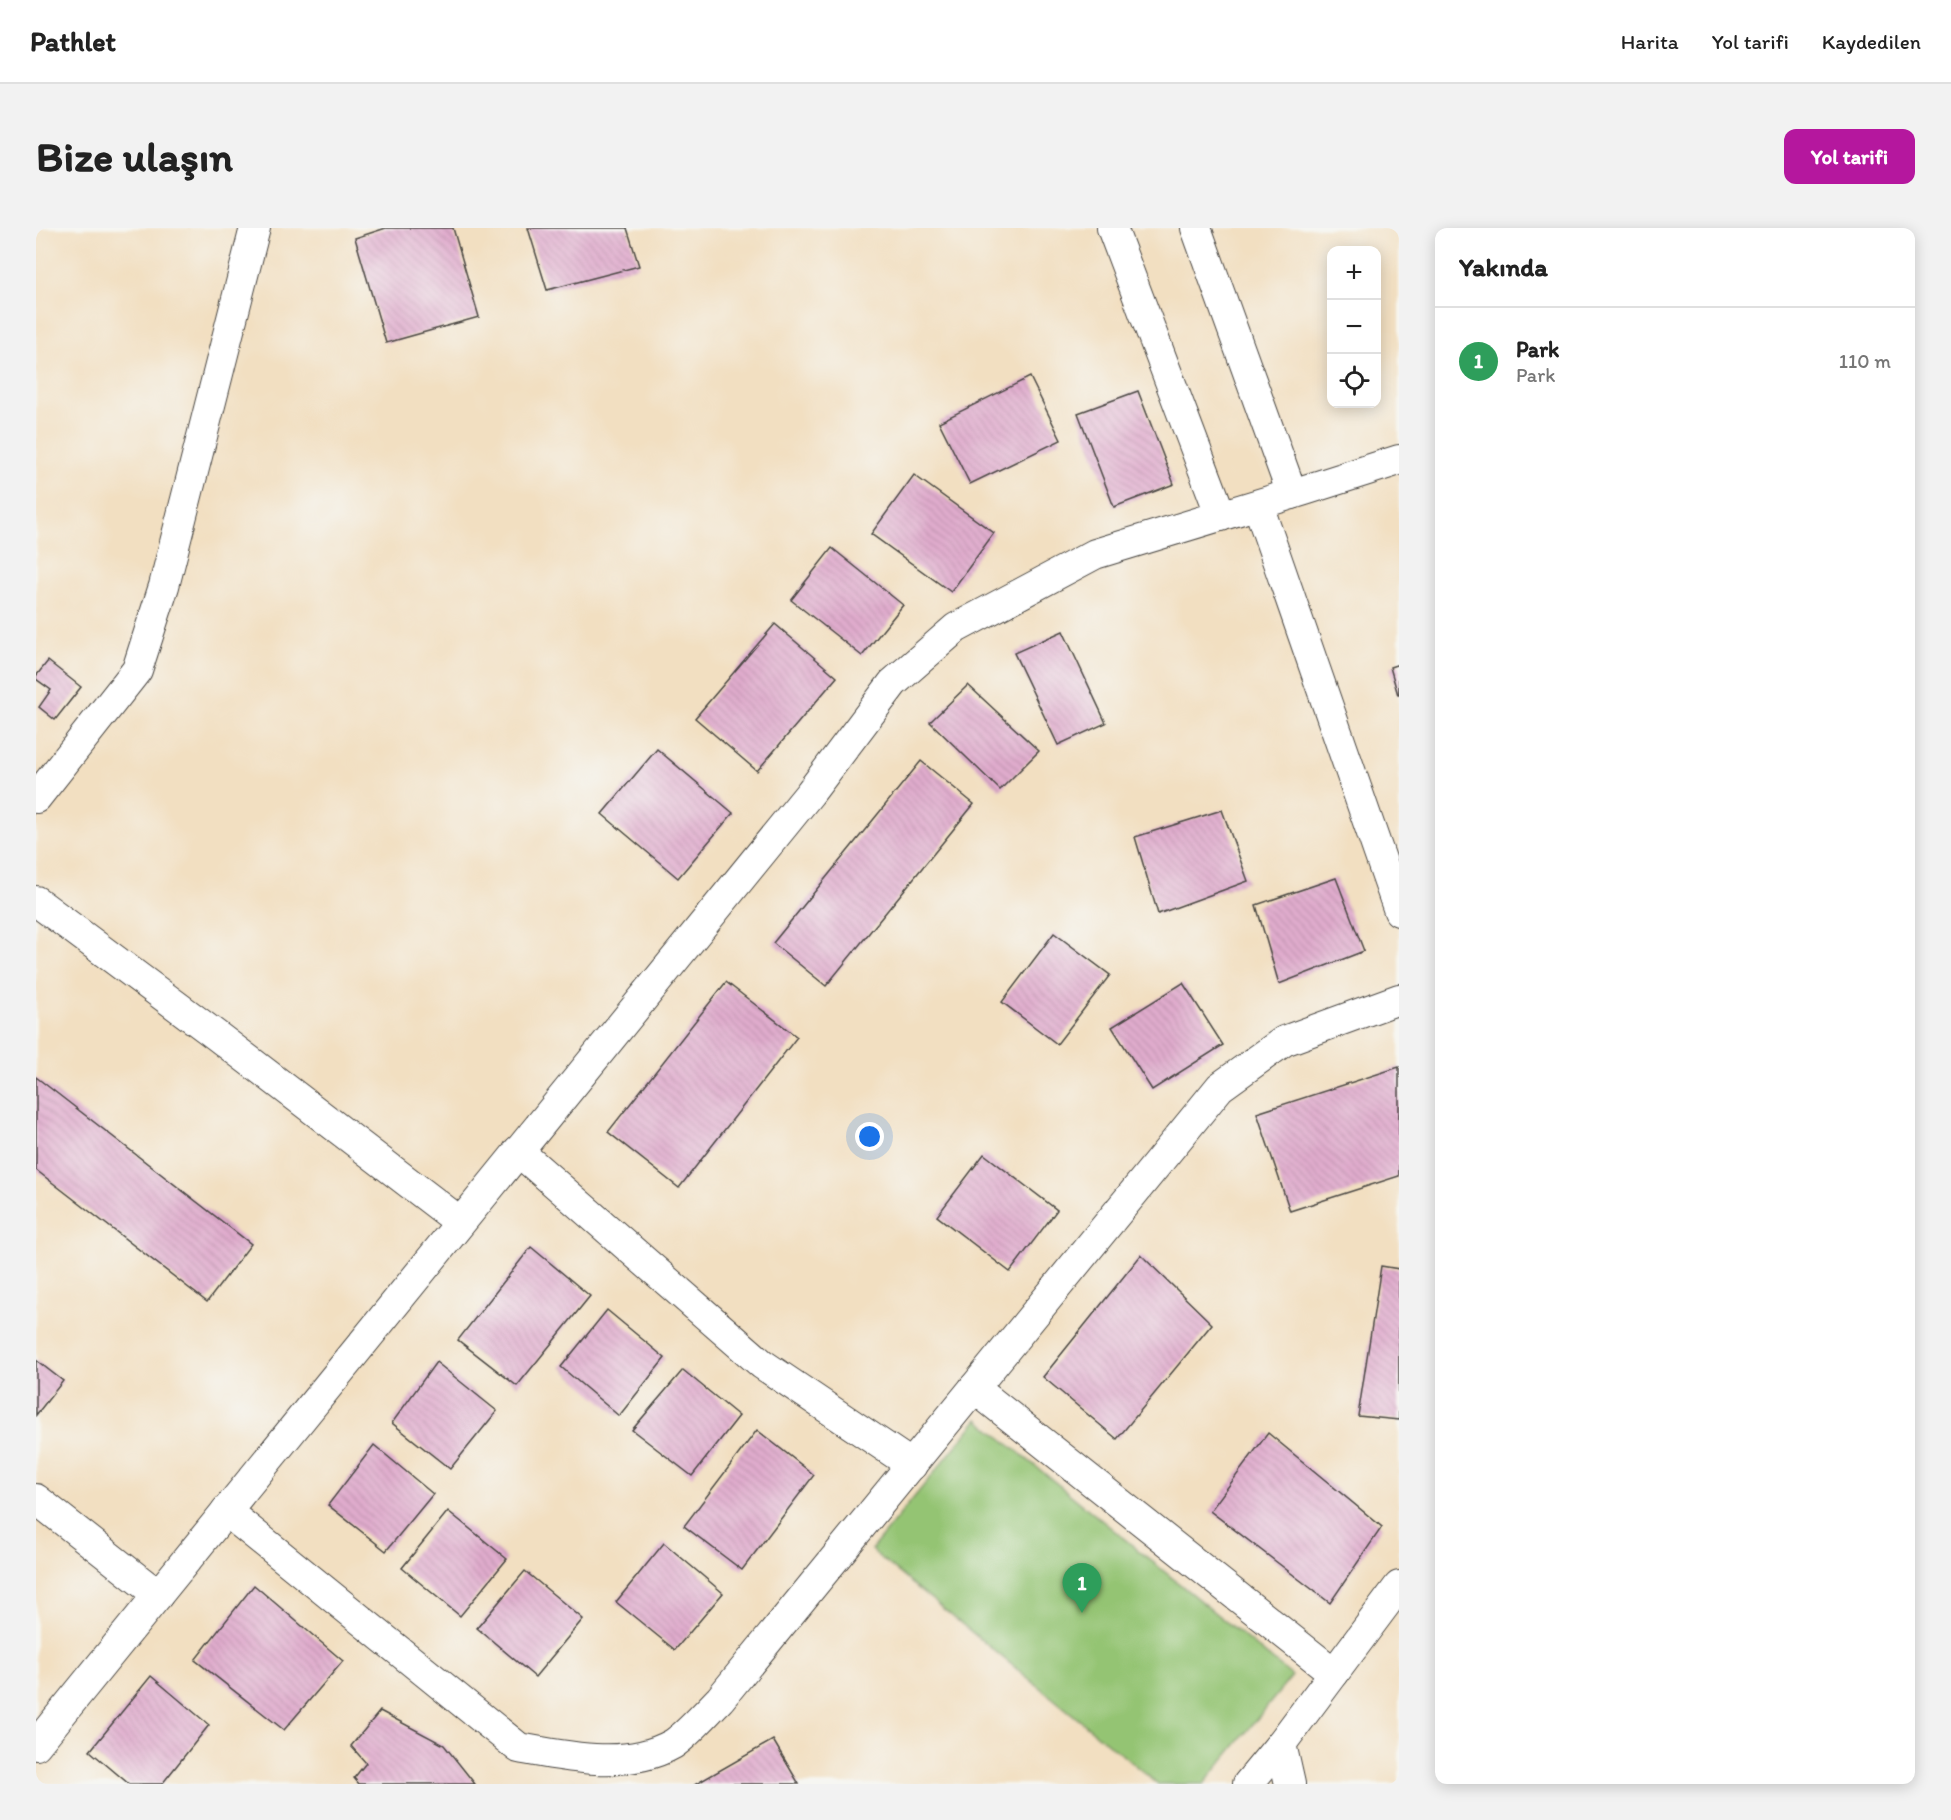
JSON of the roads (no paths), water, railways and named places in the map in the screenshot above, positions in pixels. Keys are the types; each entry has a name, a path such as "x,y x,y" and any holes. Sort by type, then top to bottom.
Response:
{"street":[{"path":"36,798 137,670 164,586 255,228"},
{"path":"1112,228 1221,516"},
{"path":"1197,228 1292,494"},
{"path":"36,1745 810,793 893,683 956,628 1095,554 1399,460"},
{"path":"1258,505 1399,911"},
{"path":"36,901 460,1222"},
{"path":"226,1510 519,1748 575,1758 637,1758 674,1743 720,1700 1220,1088 1284,1041 1399,999"},
{"path":"518,1151 762,1364 912,1465"},
{"path":"974,1388 1334,1673"},
{"path":"36,1499 158,1595"},
{"path":"1248,1784 1281,1744 1399,1586"},
{"path":"1281,1744 1290,1784"}],"place":[{"name":"Park","path":"1082,1613"}]}
